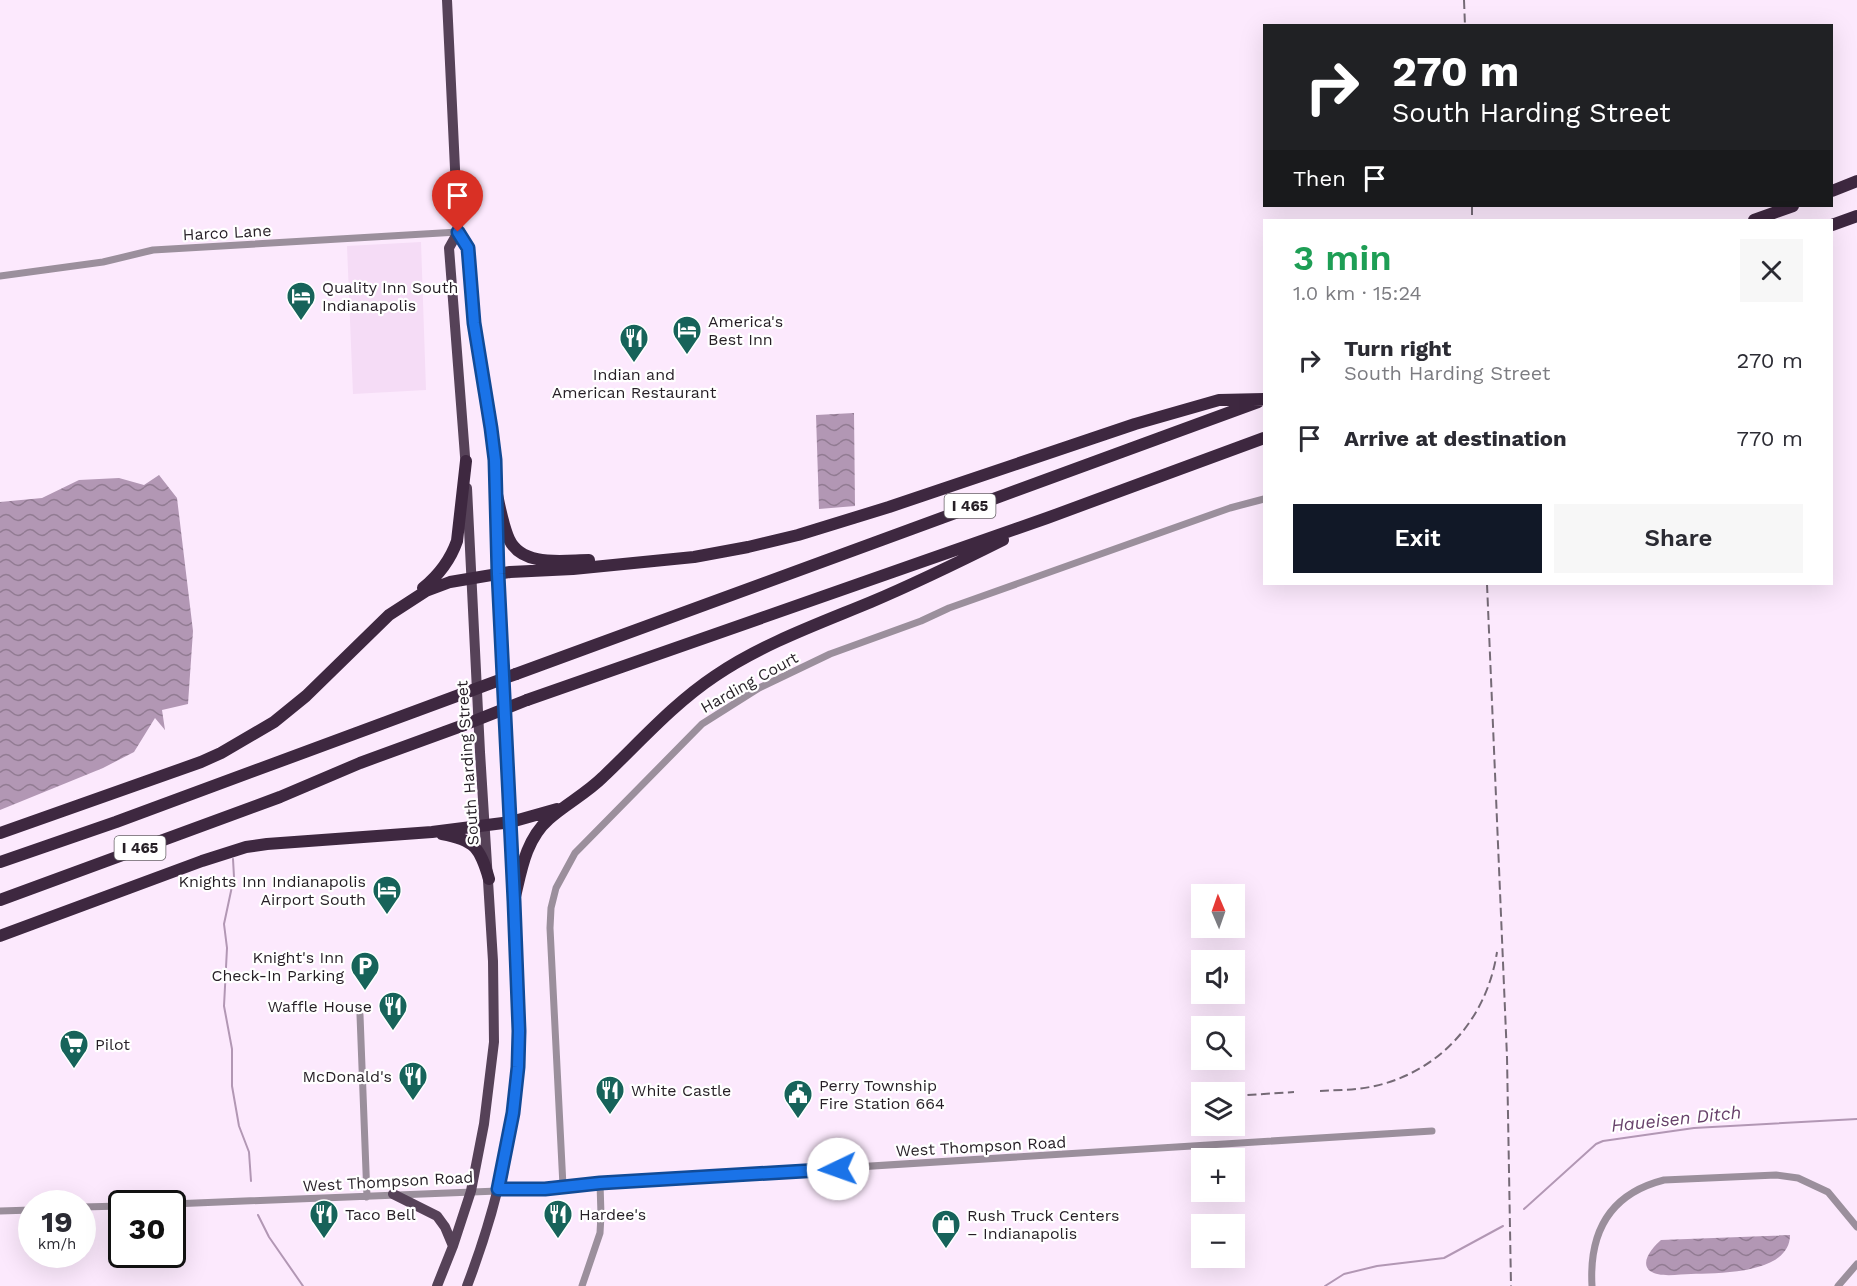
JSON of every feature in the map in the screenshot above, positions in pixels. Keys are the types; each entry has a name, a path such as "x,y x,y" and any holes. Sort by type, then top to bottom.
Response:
{"highway":[{"path":"1833,191 1857,181"},
{"path":"1757,219 1790,207"},
{"path":"1833,225 1857,216"},
{"path":"495,485 509,539 519,552 530,558 541,560 642,560 694,557 798,535 1156,418 1219,400 1263,399"},
{"name":"I 465","path":"0,862 116,822 1263,399"},
{"name":"I 465","path":"0,900 280,797 360,763 527,700 1047,518 1263,438"},
{"path":"0,833 201,762 274,722 306,696 372,630 439,574 453,552 459,532 466,461"},
{"path":"514,901 530,844 549,819 592,788 661,720 714,676 749,656 920,582 1047,518"},
{"path":"407,603 438,586 472,578 642,560"},
{"path":"0,936 202,861 246,847 432,832 511,822 529,818 572,802"},
{"path":"432,832 455,836 473,844 483,858 489,879"}],"main road":[{"name":"South Harding Street","path":"447,0 458,232 468,248 474,323 491,428 495,485 519,1031 513,1113 498,1189 467,1286"},
{"name":"South Harding Street","path":"437,1286 471,1191 484,1124 494,1042 493,961 466,461 449,248 458,232"},
{"path":"393,1194 437,1216 445,1227 453,1246"}],"street":[{"name":"Harco Lane","path":"0,276 103,262 153,250 458,232"},
{"name":"Harding Court","path":"563,1186 550,928 551,908 556,888 575,853 702,724 759,688 830,654 921,621 949,608 1230,508 1263,499"},
{"path":"360,1015 367,1197"},
{"name":"West Thompson Road","path":"186,1203 367,1197 498,1189 545,1189 600,1183 1432,1131"},
{"path":"1592,1286 1591,1260 1594,1244 1609,1213 1630,1194 1664,1180 1776,1175 1798,1178 1828,1191 1857,1227"},
{"path":"582,1286 600,1233 602,1215 600,1183"},
{"path":"0,1211 18,1210"},
{"path":"1838,1286 1857,1264"}],"shaded area":[{"path":"421,242 426,390 353,394 347,246"}],"water":[{"path":"854,413 855,506 819,509 816,415"},
{"path":"159,475 177,498 193,631 188,704 162,710 165,730 155,718 134,752 103,768 0,810 0,502 42,498 79,480 119,478 144,485"},
{"path":"1790,1235 1787,1248 1778,1257 1751,1269 1735,1272 1664,1275 1650,1271 1646,1263 1649,1254 1661,1240"}],"waterway":[{"name":"Haueisen Ditch","path":"233,859 234,877 224,924 227,948 224,1006 232,1049 232,1086 239,1126 249,1152 251,1181"},
{"name":"Haueisen Ditch","path":"1524,1209 1596,1144 1603,1141 1694,1128 1857,1119"},
{"name":"Haueisen Ditch","path":"258,1215 269,1237 303,1286"},
{"name":"Haueisen Ditch","path":"1325,1286 1344,1274 1377,1266 1444,1258 1503,1226"}],"railway":[{"path":"1464,0 1465,24"},
{"path":"1472,207 1472,219"},
{"path":"1487,585 1507,1057 1511,1286"},
{"path":"1320,1091 1375,1086 1399,1079 1440,1054 1457,1038 1483,999 1492,976 1497,952"},
{"path":"1245,1095 1294,1092"}],"place":[{"name":"Quality Inn South Indianapolis","path":"301,322"},
{"name":"America's Best Inn","path":"687,356"},
{"name":"Indian and American Restaurant","path":"634,364"},
{"name":"Knights Inn Indianapolis Airport South","path":"387,916"},
{"name":"Knight's Inn Check-In Parking","path":"365,992"},
{"name":"Waffle House","path":"393,1032"},
{"name":"Pilot","path":"74,1070"},
{"name":"McDonald's","path":"413,1102"},
{"name":"White Castle","path":"610,1116"},
{"name":"Perry Township Fire Station 664","path":"798,1120"},
{"name":"Taco Bell","path":"324,1240"},
{"name":"Hardee's","path":"558,1240"},
{"name":"Rush Truck Centers – Indianapolis","path":"946,1250"}],"route":[{"path":"458,232 468,248 474,323 495,460 498,574 511,822 519,1031 518,1067 513,1113 498,1189 545,1189 600,1183 838,1169"}]}
